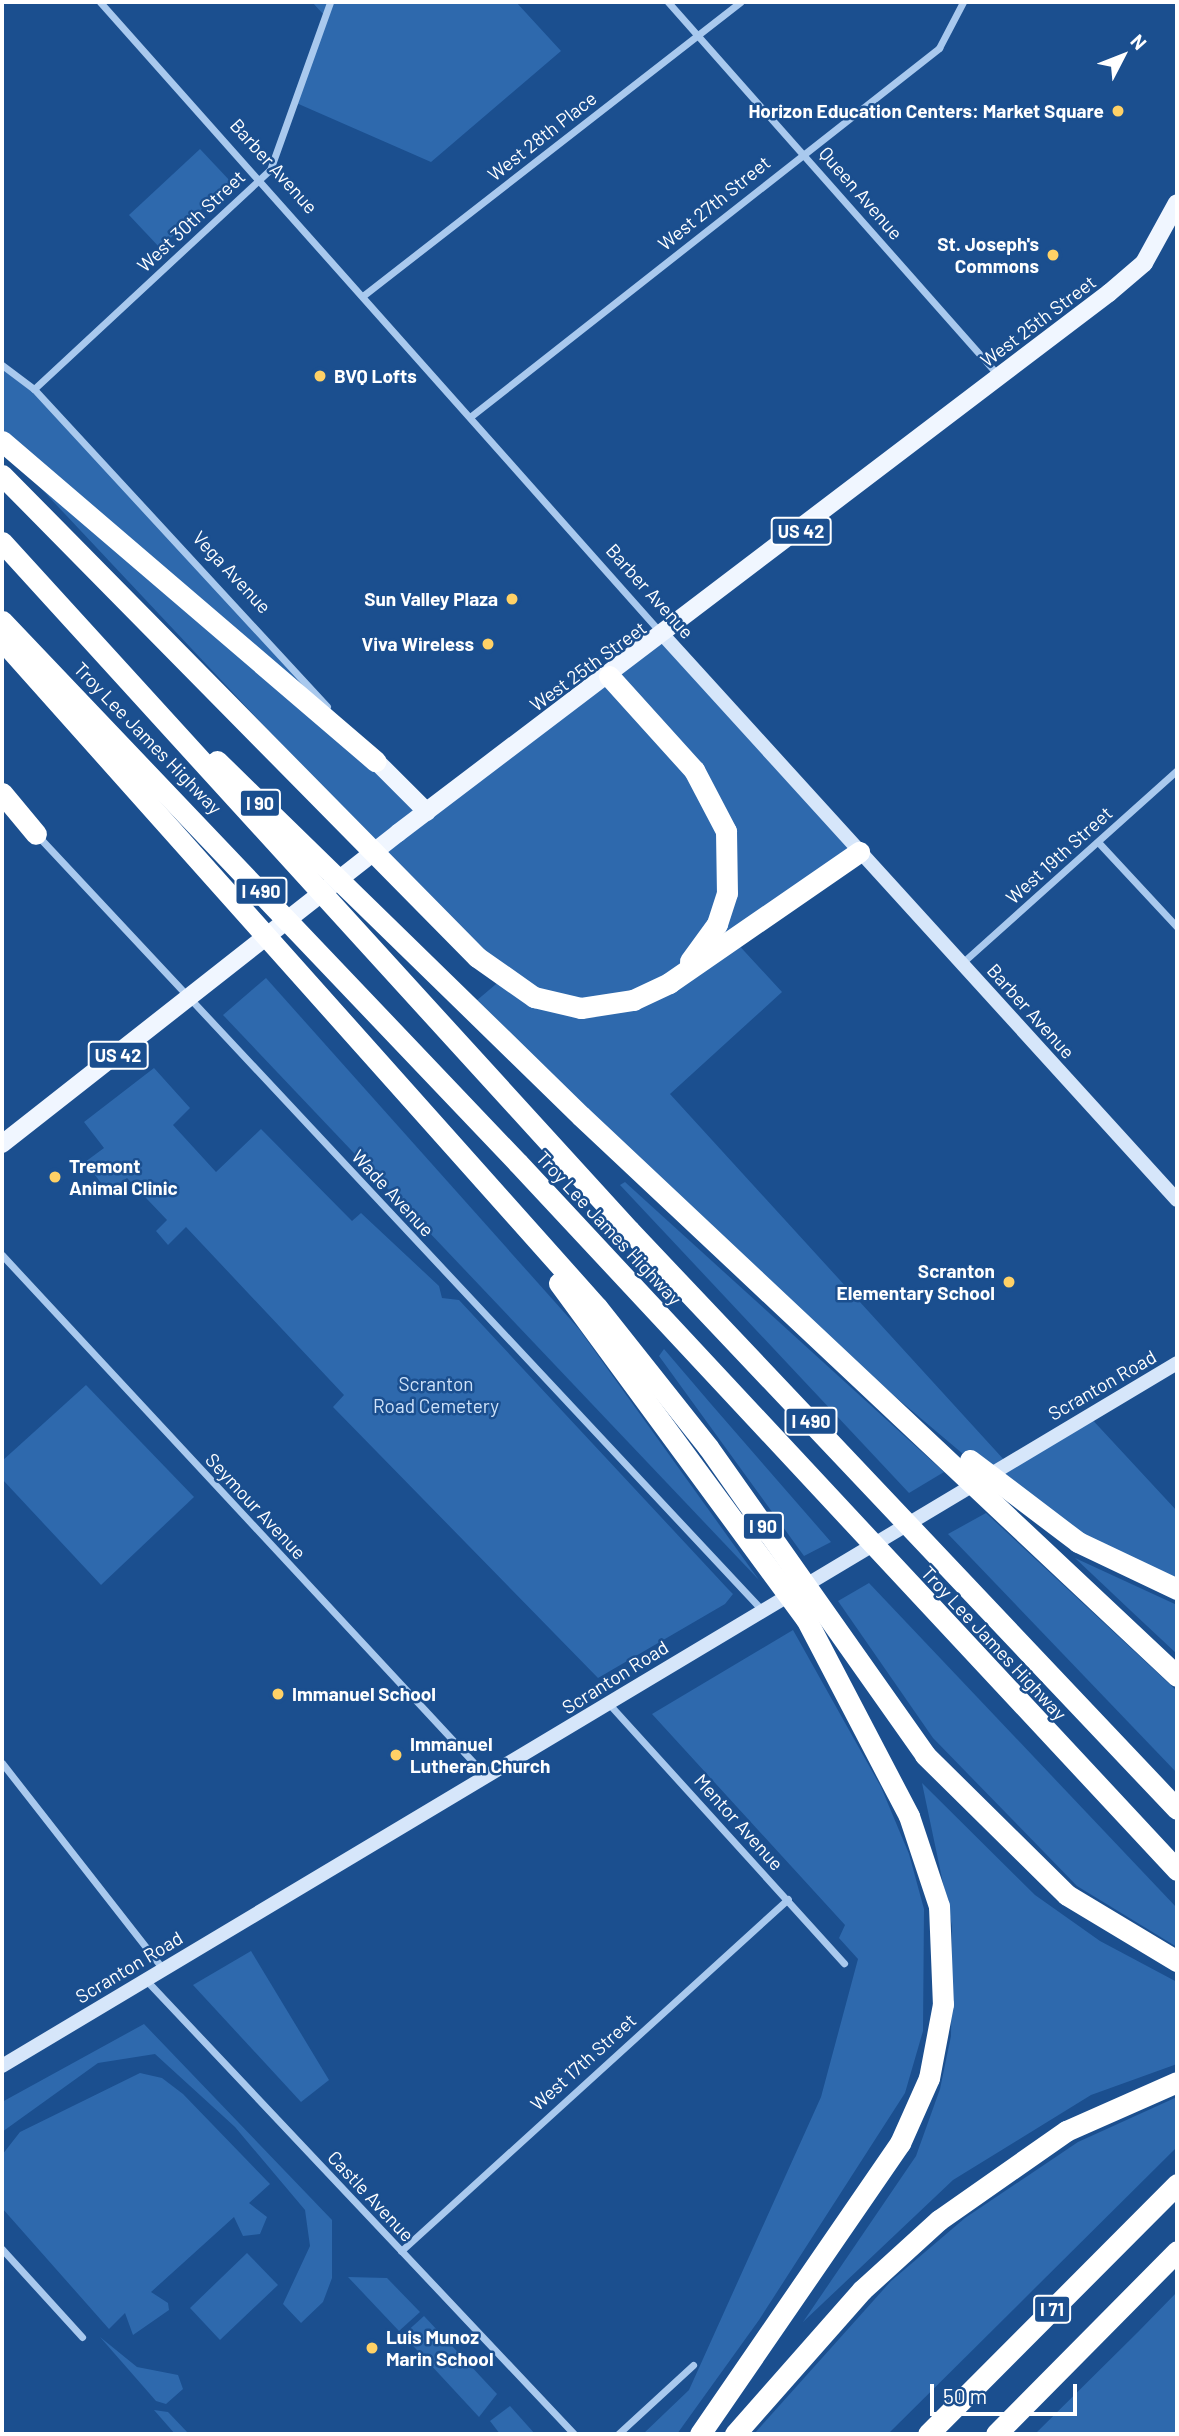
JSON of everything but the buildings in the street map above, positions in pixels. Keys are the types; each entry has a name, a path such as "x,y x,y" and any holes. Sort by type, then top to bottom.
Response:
{"highway":[{"path":"2,441 376,761"},
{"path":"2,475 503,979 534,997 581,1008 632,1000 669,983 859,852"},
{"name":"I 90","path":"2,542 99,644 581,1116 808,1323 1042,1518 1111,1561 1177,1589"},
{"name":"Troy Lee James Highway","path":"2,621 509,1153 1177,1870"},
{"name":"I 90","path":"2,640 429,1115 658,1381 925,1755 1028,1862 1107,1923 1177,1961"},
{"name":"Troy Lee James Highway","path":"99,644 300,874 1177,1809"},
{"path":"609,676 694,770 726,831 727,892 717,924 669,983"},
{"path":"2,793 36,834"},
{"path":"429,1115 714,1486 806,1619 909,1816 939,1906 943,2004 929,2078 900,2143 700,2434"},
{"path":"808,1323 1177,1676"},
{"path":"735,2434 862,2290 947,2213 1066,2131 1177,2082"},
{"name":"I 71","path":"928,2434 1177,2184"},
{"name":"I 71","path":"996,2434 1177,2251"}],"main road":[{"name":"West 25th Street","path":"2,1144 398,834 664,636 1144,263 1177,203"},
{"name":"Vega Avenue","path":"376,761 427,812"}],"street":[{"name":"Barber Avenue","path":"100,2 364,295 664,636 1177,1200"},
{"name":"West 30th Street","path":"34,388 270,170 330,2"},
{"name":"Queen Avenue","path":"668,2 999,377"},
{"name":"West 28th Place","path":"364,295 740,2"},
{"name":"West 27th Street","path":"470,417 803,152 939,48 963,2"},
{"name":"Vega Avenue","path":"2,365 34,388 376,761"},
{"name":"West 19th Street","path":"962,964 1177,770"},
{"name":"Wade Avenue","path":"2,799 761,1609"},
{"path":"1098,842 1177,927"},
{"name":"Seymour Avenue","path":"2,1255 487,1777"},
{"name":"Scranton Road","path":"2,2066 609,1704 761,1609 1016,1457 1175,1368"},
{"name":"Mentor Avenue","path":"609,1704 845,1963"},
{"path":"2,1763 163,1970"},
{"name":"West 17th Street","path":"401,2251 788,1899"},
{"name":"Castle Avenue","path":"145,1979 574,2434"},
{"path":"2,2249 82,2337"},
{"path":"618,2434 693,2365"}],"green space":[{"path":"312,2 516,2 561,51 431,162 294,102 325,16"},
{"path":"200,149 231,182 160,248 129,215"},
{"path":"2,365 34,389 427,812 664,636 859,852 734,940 782,992 670,1094 1006,1462 1088,1415 1177,1511 1177,1589 1008,1492 808,1323 469,1007 502,979 2,447"},
{"path":"266,978 579,1329 759,1580 223,1015"},
{"name":"Scranton Road Cemetery","path":"154,1068 190,1108 173,1125 216,1172 261,1129 352,1221 361,1213 439,1286 442,1298 459,1300 733,1594 725,1604 598,1678 333,1407 344,1395 186,1227 168,1245 156,1231 167,1220 127,1178 108,1192 85,1162 104,1148 84,1122"},
{"path":"625,1182 944,1472 909,1493 620,1185"},
{"path":"664,1349 831,1542 804,1556 659,1356"},
{"path":"86,1385 194,1497 101,1585 2,1479 2,1461"},
{"path":"986,1513 1177,1691 1177,1773 948,1534"},
{"path":"1075,1558 1177,1605 1177,1654 1130,1610"},
{"path":"869,1583 1177,1908 1177,1947 1077,1886 933,1738 838,1601"},
{"path":"793,1630 881,1787 909,1854 924,1909 923,2031 905,2093 759,2320 677,2434 643,2434 689,2390 821,2097 858,1959 839,1938 845,1925 652,1714"},
{"path":"922,1783 1035,1895 1100,1941 1177,1982 1177,2064 1091,2095 953,2180 803,2322 916,2156 940,2089 951,2036 952,1926"},
{"path":"251,1951 329,2080 301,2102 193,1985"},
{"path":"144,2024 332,2220 332,2278 323,2302 301,2323 283,2304 310,2246 305,2210 235,2127 155,2054 98,2063 2,2132 2,2102"},
{"path":"140,2073 162,2078 183,2094 270,2184 249,2203 267,2217 260,2234 243,2236 234,2217 151,2292 168,2303 169,2310 133,2335 125,2313 109,2329 2,2208 2,2155 20,2132"},
{"path":"1177,2097 1177,2147 888,2434 754,2434 891,2281 965,2218 1078,2142"},
{"path":"247,2253 278,2285 220,2340 190,2308"},
{"path":"348,2277 387,2278 420,2312 399,2331"},
{"path":"1177,2292 1177,2434 1035,2434 1138,2332"},
{"path":"424,2316 497,2394 479,2417 403,2335"},
{"path":"100,2337 137,2367 178,2375 183,2389 166,2404 156,2401"},
{"path":"510,2406 535,2434 500,2434 490,2421"},
{"path":"154,2410 168,2412 189,2434 175,2434"}],"place":[{"name":"Horizon Education Centers: Market Square","path":"1118,111"},
{"name":"St. Joseph's Commons","path":"1053,255"},
{"name":"BVQ Lofts","path":"320,376"},
{"name":"Sun Valley Plaza","path":"512,599"},
{"name":"Viva Wireless","path":"488,644"},
{"name":"Tremont Animal Clinic","path":"55,1177"},
{"name":"Scranton Elementary School","path":"1009,1282"},
{"name":"Immanuel School","path":"278,1694"},
{"name":"Immanuel Lutheran Church","path":"396,1755"},
{"name":"Luis Munoz Marin School","path":"372,2348"}]}
